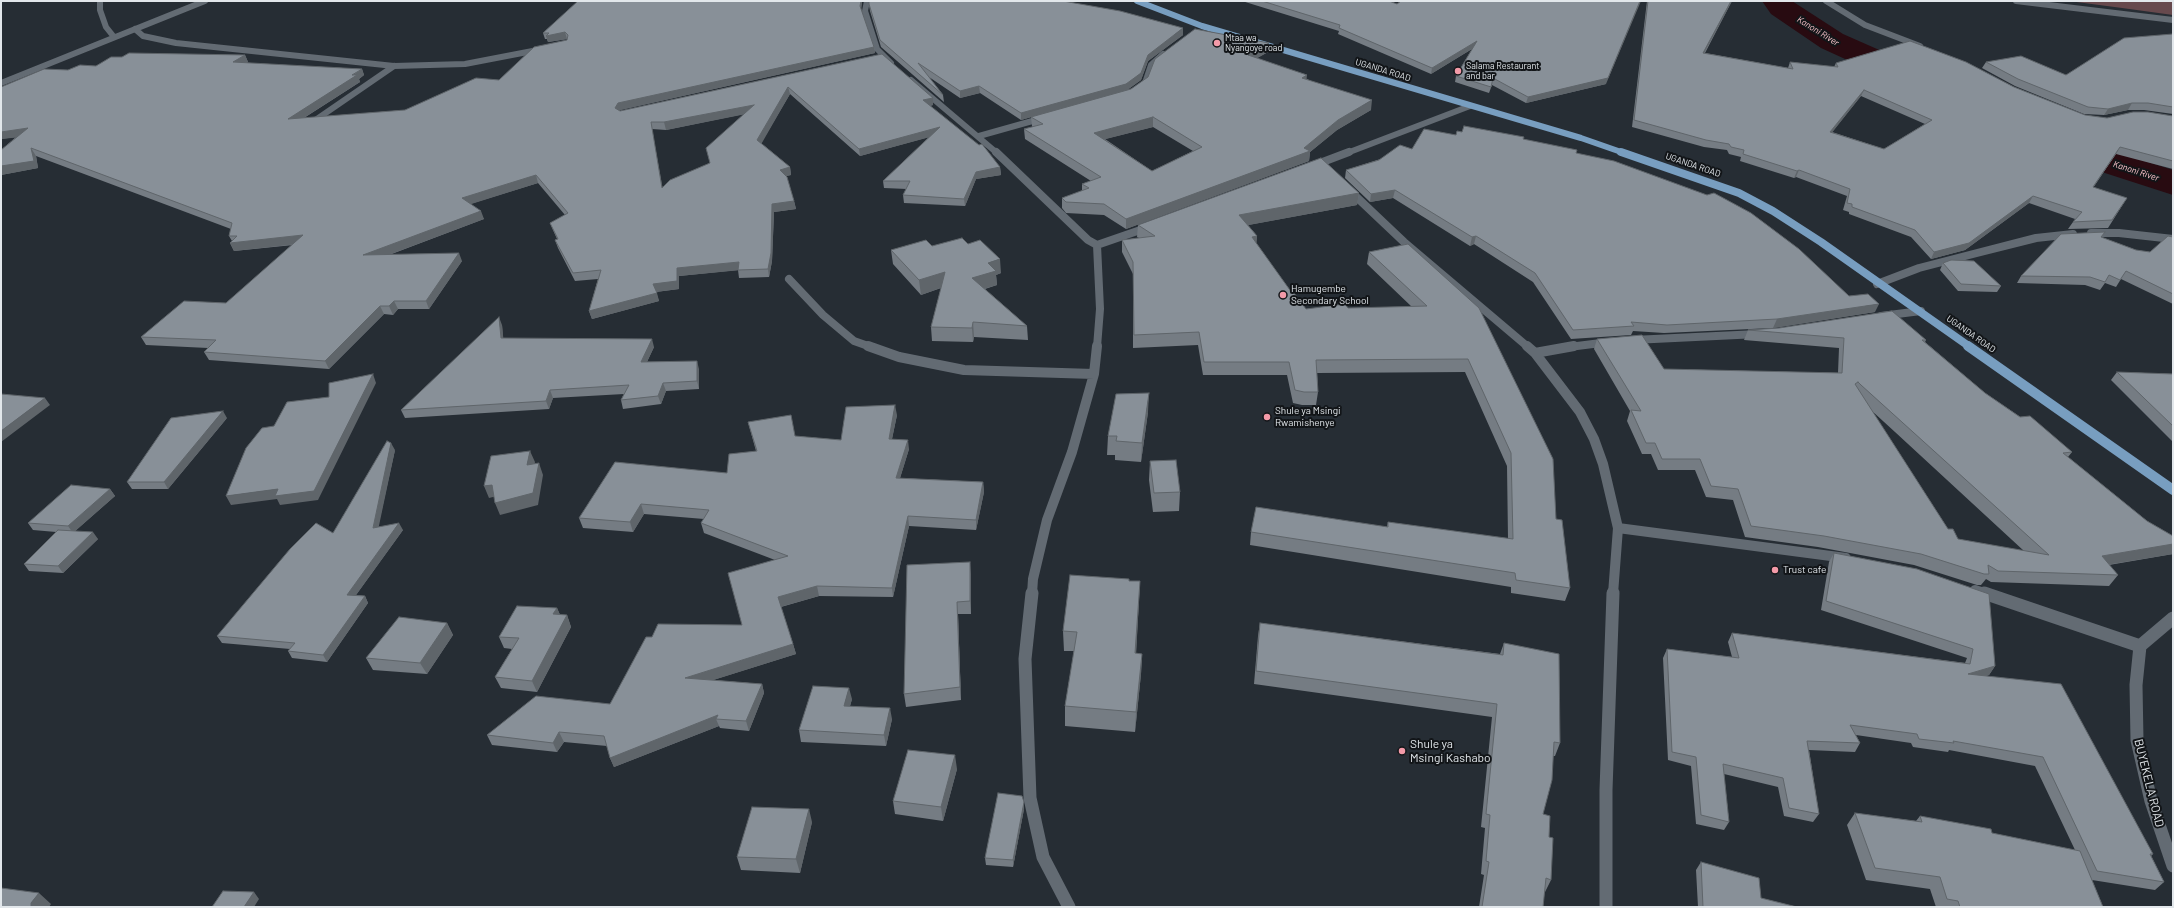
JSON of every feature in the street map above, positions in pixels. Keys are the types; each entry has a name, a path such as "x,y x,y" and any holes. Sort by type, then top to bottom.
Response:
{"main road":[{"name":"UGANDA ROAD","path":"1136,1 1199,28 1580,138 1739,193 1773,211 1877,284 1921,311 2173,490"}],"street":[{"path":"100,1 100,10 106,27 114,37"},
{"path":"1,83 205,1"},
{"path":"867,1 865,11 868,25 880,56 897,68"},
{"path":"1826,1 1865,25 1926,48"},
{"path":"2016,1 2119,12 2173,20"},
{"path":"135,29 143,36 176,44 394,66 465,64 552,46"},
{"path":"1133,92 1145,83 1151,65 1170,49"},
{"path":"314,121 394,66"},
{"path":"907,76 979,136 1088,240 1097,244 1155,225"},
{"path":"1306,168 1470,106"},
{"path":"979,136 1049,117"},
{"path":"1321,163 1332,173"},
{"path":"1342,184 1404,242 1535,353 1580,412 1594,439 1603,464 1618,528 1612,622 1606,790 1606,907"},
{"path":"1877,284 1919,268 2036,238 2072,234 2119,233 2173,239"},
{"path":"1069,907 1043,857 1030,798 1025,659 1033,579 1047,520 1072,452 1094,374 1100,309 1097,244"},
{"path":"790,279 823,315 854,341 899,357 964,370 1094,374"},
{"path":"1871,317 1921,311"},
{"path":"1535,353 1579,344 1766,333"},
{"path":"1618,528 1857,560"},
{"path":"1962,586 2140,646 2173,618"},
{"name":"BUYEKELA ROAD","path":"2140,646 2136,685 2137,740 2151,801 2173,866"}],"shaded area":[{"path":"2069,1 2173,1 2173,15 2122,8"}],"building":[{"path":"578,1 861,1 860,6 874,47 618,103 615,108 620,111 882,54 933,98 923,100 979,145 982,144 1000,167 976,172 964,199 903,195 910,181 883,181 940,127 859,149 788,87 757,140 790,167 780,170 787,177 794,201 772,204 771,253 768,269 738,270 739,262 677,268 677,281 653,284 657,293 589,311 601,270 573,273 555,240 558,239 550,223 568,213 536,175 462,198 481,211 363,255 459,253 426,301 394,301 389,306 380,306 325,361 204,352 216,340 141,337 184,301 226,303 303,235 230,243 237,236 229,236 232,223 31,148 34,161 1,166 1,150 28,128 1,132 1,87 44,69 68,70 80,65 96,66 111,57 122,57 129,53 245,55 233,62 362,69 352,75 357,75 288,119 405,110 476,78 499,80 534,47 567,40 568,35 565,32 546,36 549,33 543,33","holes":["754,105 706,148 710,163 670,180 662,188 651,122 664,122"]},
{"path":"869,1 1063,1 1120,11 1183,28 1148,55 1141,73 1126,84 1021,113 979,86 960,91 918,63 943,95 880,40"},
{"path":"1262,1 1389,1 1397,4 1401,1 1640,1 1608,78 1528,97 1493,78 1491,87 1456,76 1477,41 1432,68 1339,28 1340,25"},
{"path":"1648,1 1731,1 1703,53 1793,69 1790,62 1838,67 1836,63 1910,41 1966,62 2014,87 2085,115 2107,118 2133,112 2148,112 2173,116 2173,161 2120,147 2093,187 2127,198 2112,220 2073,222 2082,212 2033,196 1969,243 1934,252 1915,230 1852,207 1852,204 1847,203 1850,189 1799,170 1797,171 1743,154 1744,150 1731,147 1729,144 1706,140 1634,120","holes":["1864,90 1932,120 1884,149 1830,132"]},
{"path":"1195,29 1269,43 1248,55 1307,75 1302,78 1372,100 1338,120 1304,148 1310,151 1126,219 1104,204 1066,202 1062,198 1089,188 1082,184 1101,177 1024,129 1043,124 1031,117 1131,89 1148,77 1155,59","holes":["1153,117 1202,147 1152,171 1094,133"]},
{"path":"2173,34 2173,107 2148,103 2132,103 2108,109 2088,107 2018,79 1986,62 2021,56 2066,75 2124,38"},
{"path":"1464,126 1524,137 1523,139 1577,150 1576,153 1614,161 1707,195 1714,193 1751,213 1799,249 1849,296 1868,294 1879,304 1777,319 1667,325 1631,322 1634,326 1573,330 1535,273 1476,236 1472,237 1395,190 1371,194 1346,170 1379,160 1400,145 1412,149 1424,129 1456,135 1457,131 1462,132"},
{"path":"1321,158 1359,193 1239,215 1257,236 1252,237 1292,293 1294,293 1306,309 1345,304 1348,308 1427,306 1369,252 1408,244 1479,308 1553,459 1556,519 1562,520 1570,588 1516,580 1515,573 1251,532 1256,507 1388,527 1388,522 1513,539 1511,453 1468,359 1316,360 1318,392 1304,392 1295,390 1289,362 1204,362 1199,332 1134,335 1133,262 1122,240 1155,236 1138,225"},
{"path":"2105,232 2101,237 2136,250 2150,252 2168,236 2173,237 2173,294 2126,271 2120,280 2109,275 2105,282 2090,277 2021,276 2061,234"},
{"path":"962,238 968,244 980,240 1000,259 988,263 996,271 972,278 1027,326 973,322 972,328 931,327 945,272 919,280 891,250 926,240 932,246"},
{"path":"1951,260 1974,261 2001,286 1961,284 1943,263"},
{"path":"1892,311 1926,340 1922,340 1985,393 2020,417 2030,416 2072,452 2063,453 2147,521 2173,536 2173,544 2102,556 2118,575 1998,571 1988,565 1989,574 1984,574 1921,554 1824,536 1751,526 1738,489 1711,486 1700,459 1662,459 1655,443 1646,443 1631,410 1641,411 1597,339 1642,335 1664,369 1842,373 1844,338 1748,330 1779,328","holes":["1858,382 2049,555 1958,539 1953,529 1948,529 1855,384"]},
{"path":"499,317 501,338 652,339 641,362 697,361 697,381 663,383 658,396 621,400 629,385 550,390 546,401 401,410"},
{"path":"2117,372 2173,374 2173,426"},
{"path":"373,374 314,491 275,496 278,489 226,496 246,448 262,428 274,426 287,402 329,397 329,383"},
{"path":"1149,393 1142,443 1116,441 1117,436 1108,436 1116,394"},
{"path":"1,394 45,398 1,431"},
{"path":"895,405 889,439 908,440 896,478 983,482 976,520 908,516 892,588 817,586 778,597 793,644 685,678 762,684 746,721 716,719 718,715 610,758 604,736 559,732 553,743 487,735 536,696 610,704 646,637 652,637 658,624 742,625 728,573 788,556 701,523 709,510 641,504 630,522 579,518 615,462 727,473 729,454 757,451 748,422 791,415 795,436 841,440 846,407"},
{"path":"223,411 164,482 127,482 171,418"},
{"path":"387,441 391,443 373,528 399,523 347,595 365,596 323,655 288,651 295,643 217,636 290,549 316,523 333,533"},
{"path":"530,451 527,465 539,463 533,493 495,503 492,485 484,486 491,456"},
{"path":"1176,460 1180,492 1154,493 1150,461"},
{"path":"71,485 110,489 68,526 28,523"},
{"path":"58,530 93,532 58,566 24,564"},
{"path":"1834,553 1917,569 1989,594 1995,666 1968,674 2061,684 2153,854 2150,854 2164,882 2097,871 2043,757 1953,741 1954,743 1919,739 1917,734 1850,725 1860,743 1807,741 1819,814 1789,808 1783,778 1723,764 1729,822 1701,815 1696,757 1672,752 1667,649 1739,658 1732,633 1970,664 1973,649 1826,601"},
{"path":"970,562 970,601 957,602 960,687 904,694 907,565"},
{"path":"1070,575 1140,581 1135,653 1142,654 1136,712 1065,706 1077,632 1063,631"},
{"path":"517,606 557,608 553,614 567,615 532,681 495,677 519,638 499,637"},
{"path":"399,617 447,623 420,663 366,658"},
{"path":"1260,623 1503,655 1504,643 1559,654 1560,743 1554,742 1552,780 1543,814 1550,816 1549,837 1553,838 1551,880 1546,878 1543,907 1482,907 1489,862 1486,861 1490,815 1486,814 1497,704 1256,671"},
{"path":"813,686 849,688 844,706 890,708 884,735 799,730"},
{"path":"908,750 955,755 941,807 893,801"},
{"path":"998,793 1022,796 1024,802 1013,860 985,858"},
{"path":"752,807 809,809 796,859 737,857"},
{"path":"1855,813 1922,822 1920,816 1991,829 1992,833 2080,851 2103,907 1960,907 1958,901 1947,899 1940,877 1875,868"},
{"path":"1701,862 1759,878 1761,898 1797,907 1703,907"},
{"path":"1,888 39,893 31,903 31,907 1,907"},
{"path":"223,891 254,892 244,907 212,907"}],"waterway":[{"name":"Kanoni River","path":"1777,1 1782,8 1832,41 1890,67 1933,82"},
{"name":"Kanoni River","path":"2043,132 2087,155 2173,183"}],"place":[{"name":"Mtaa wa Nyangoye road","path":"1217,43"},
{"name":"Salama Restaurant and bar","path":"1458,71"},
{"name":"Hamugembe Secondary School","path":"1283,295"},
{"name":"Shule ya Msingi Rwamishenye","path":"1267,417"},
{"name":"Trust cafe","path":"1775,570"},
{"name":"Shule ya Msingi Kashabo","path":"1402,751"}]}
